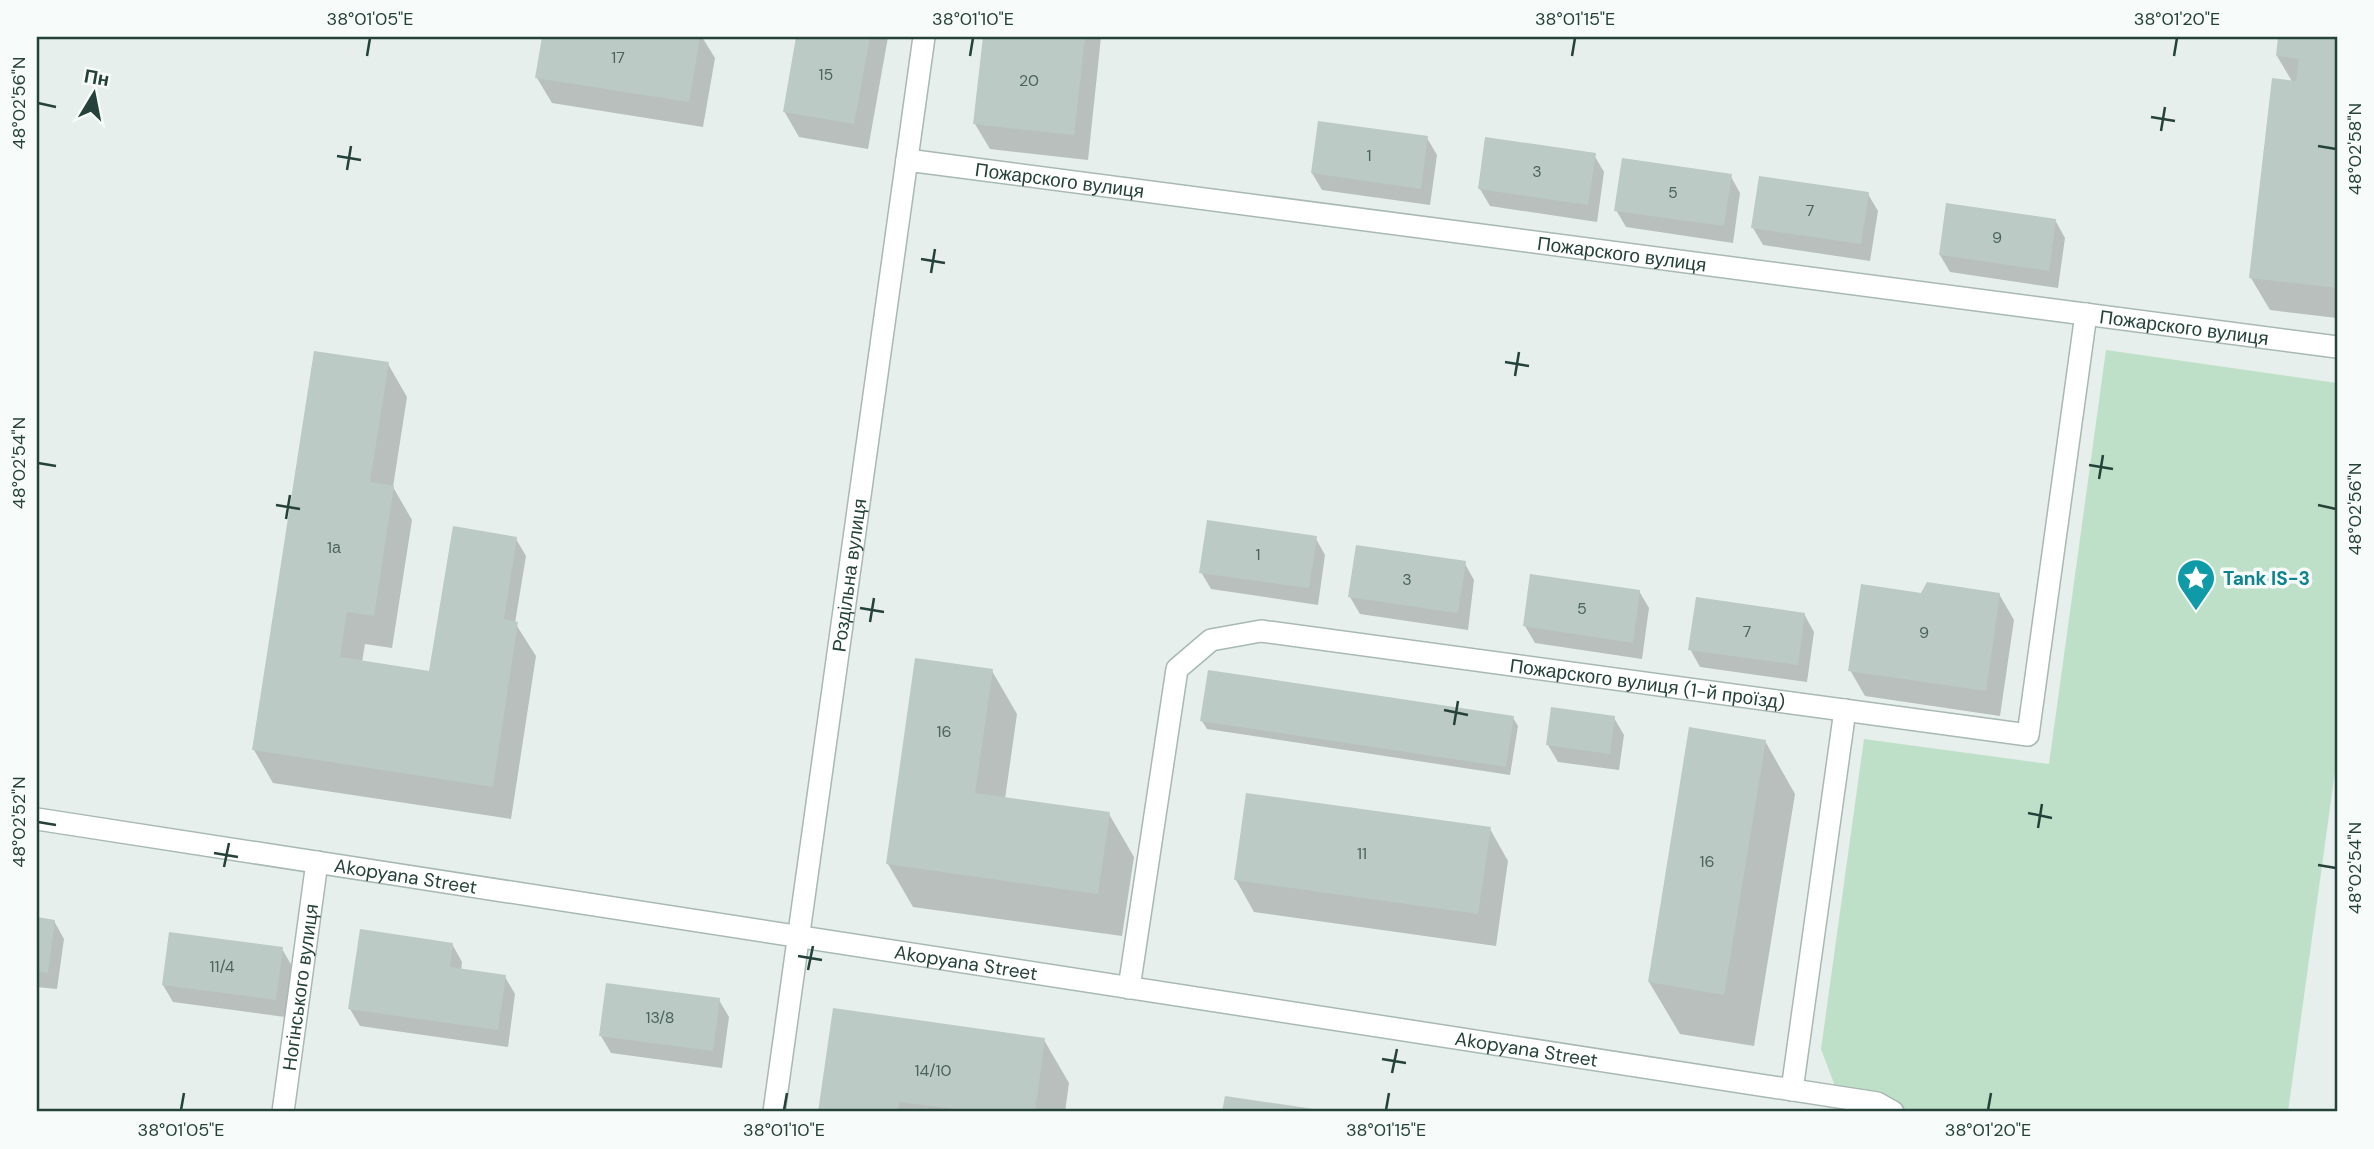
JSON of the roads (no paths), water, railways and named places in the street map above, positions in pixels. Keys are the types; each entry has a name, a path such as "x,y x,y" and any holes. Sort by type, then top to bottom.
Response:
{"street":[{"name":"Роздільна вулиця","path":"774,1112 924,37"},
{"name":"Пожарского вулиця","path":"907,160 2337,348"},
{"name":"Пожарского вулиця (1-й проїзд)","path":"1129,988 1177,669 1210,640 1261,631 2028,735 2086,314"},
{"path":"1792,1090 1844,710"},
{"name":"Akopyana Street","path":"37,820 1877,1103 1893,1112"},
{"name":"Ногінського вулиця","path":"283,1112 317,862"}],"place":[{"name":"Tank IS-3","path":"2196,612"}]}
